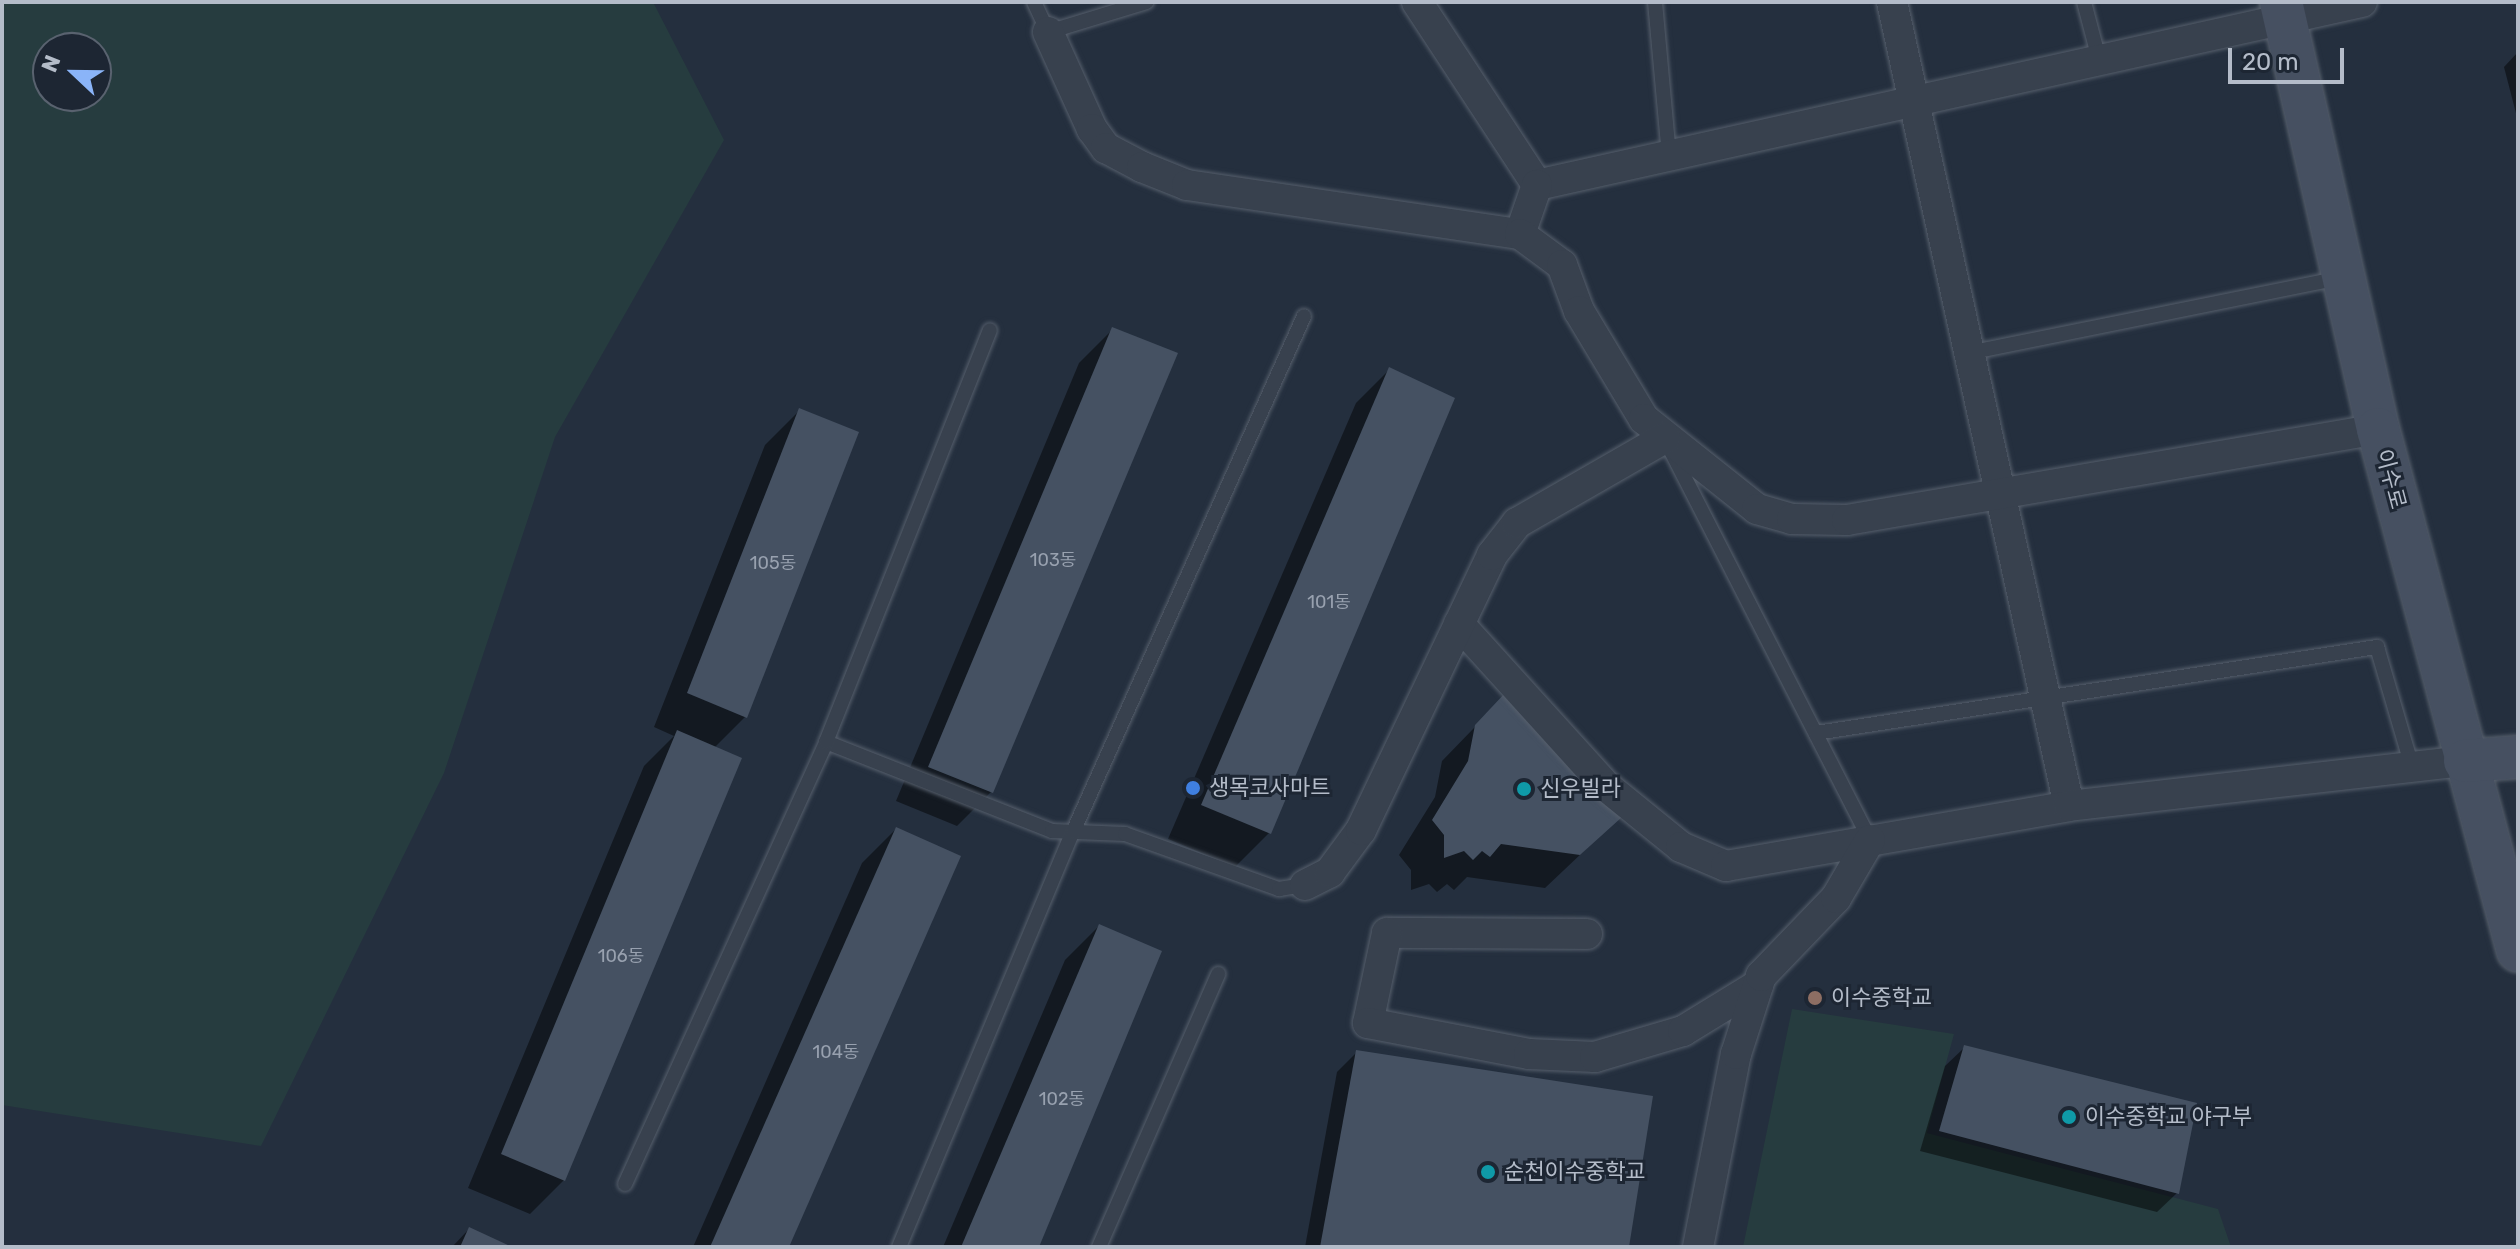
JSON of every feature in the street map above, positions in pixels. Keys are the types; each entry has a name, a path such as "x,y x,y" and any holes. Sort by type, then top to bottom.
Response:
{"main road":[{"name":"이수로","path":"2283,11 2341,278 2378,429 2518,951"},
{"path":"2465,761 2518,757"}],"street":[{"path":"1417,2 1537,185"},
{"path":"1892,2 1917,99 2007,498 2069,806"},
{"path":"1537,185 2099,59 2283,11 2362,2"},
{"path":"1048,32 1092,129 1132,163 1187,185 1520,234 1562,265 1624,387 1665,438 1729,492 1792,519 1847,520 2007,498 2378,429"},
{"path":"1520,234 1537,185"},
{"path":"1305,885 1330,872 1361,830 1492,555 1517,523 1665,438"},
{"path":"1459,624 1607,787 1681,847 1726,866 2069,806 2465,761"},
{"path":"1587,934 1387,933 1368,1023 1529,1054 1595,1057 1683,1031 1758,985 1836,898 1870,840"},
{"path":"1698,1247 1736,1054 1758,985"}],"lane":[{"path":"1034,2 1048,32 1147,2"},
{"path":"1655,2 1669,155"},
{"path":"2084,2 2099,59"},
{"path":"1973,352 2341,278"},
{"path":"899,1247 1073,832 1304,316"},
{"path":"625,1184 826,742 990,330"},
{"path":"1665,438 1870,840"},
{"path":"1816,733 2377,647 2412,767"},
{"path":"826,742 1052,831 1125,834 1279,889 1305,885"},
{"path":"1099,1247 1218,974"}],"green space":[{"path":"2,2 653,2 724,140 555,437 444,773 261,1146 2,1105"},
{"path":"1792,1009 1954,1034 1927,1133 2218,1209 2231,1247 1743,1247"}],"building":[{"path":"1112,327 1178,353 993,793 928,767"},
{"path":"1389,367 1455,398 1271,834 1201,805"},
{"path":"799,408 859,432 747,718 687,693"},
{"name":"신우빌라","path":"1506,692 1622,817 1580,855 1501,844 1490,857 1482,851 1473,860 1464,851 1444,858 1444,835 1432,820 1468,761 1475,725"},
{"path":"677,730 742,758 565,1181 501,1154"},
{"path":"896,827 961,856 789,1247 710,1247"},
{"path":"1099,924 1162,951 1039,1247 961,1247"},
{"name":"이수중학교 야구부","path":"1964,1045 2197,1103 2179,1194 1939,1131"},
{"name":"순천이수중학교","path":"1356,1050 1653,1096 1629,1247 1320,1247"},
{"path":"469,1227 512,1247 460,1247"}],"place":[{"name":"생목코사마트","path":"1193,788"},
{"name":"신우빌라","path":"1524,789"},
{"name":"이수중학교","path":"1815,998"},
{"name":"이수중학교 야구부","path":"2069,1117"},
{"name":"순천이수중학교","path":"1488,1172"}]}
